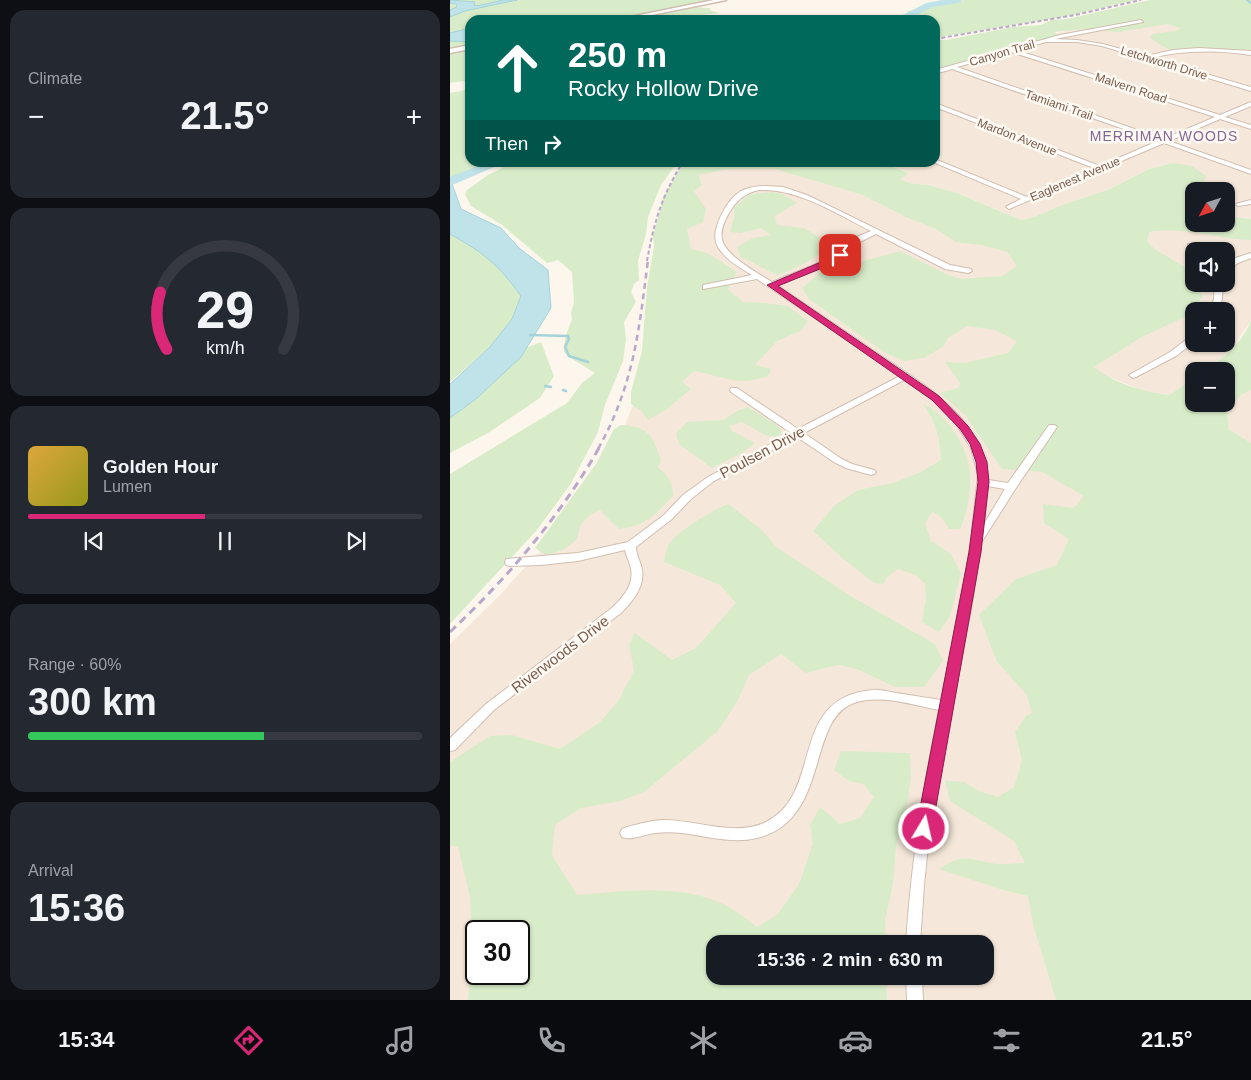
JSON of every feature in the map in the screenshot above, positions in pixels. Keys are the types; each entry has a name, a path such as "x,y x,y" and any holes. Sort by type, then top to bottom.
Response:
{"street":[{"path":"644,15 723,0"},
{"name":"Canyon Trail","path":"940,71 1045,40 1141,22"},
{"name":"Letchworth Drive","path":"1068,36 1077,41"},
{"name":"Letchworth Drive","path":"1045,40 1077,41 1103,45 1251,89"},
{"path":"450,51 465,48"},
{"name":"Malvern Road","path":"1011,50 1251,127"},
{"path":"1146,57 1172,52 1204,50 1251,53"},
{"name":"Tamiami Trail","path":"952,67 1251,172"},
{"name":"Eaglenest Avenue","path":"1009,207 1251,104"},
{"name":"Mardon Avenue","path":"940,108 1099,168"},
{"path":"940,163 1026,199"},
{"path":"914,935 918,864 976,545 983,482 982,462 975,444 965,428 936,398 727,254 719,243 718,237 722,224 735,199 745,192 762,188 780,188 794,192 877,231 948,267 968,271"},
{"path":"1238,204 1251,202"},
{"path":"771,285 824,264 840,255 855,241 877,231"},
{"path":"1235,261 1251,255"},
{"path":"706,287 758,276"},
{"path":"1133,375 1173,354 1185,345"},
{"name":"Poulsen Drive","path":"631,546 668,517 687,497 711,479 906,376"},
{"path":"734,390 837,460 871,472"},
{"path":"976,545 1011,487 1052,427"},
{"path":"983,482 1011,487"},
{"path":"510,562 585,556 631,546"},
{"name":"Riverwoods Drive","path":"450,746 490,708 617,610 627,600 633,591 637,574 636,565 630,552 631,546"},
{"path":"627,833 664,826 733,835 754,833 766,829 776,824 793,809 803,789 821,728 840,705 864,694 875,694 946,706"},
{"path":"915,985 916,1000"}],"shaded area":[{"path":"1167,24 1182,28 1175,31 1251,35 1251,219 1235,217 1235,182 1202,182 1173,163 1149,169 1110,189 1021,220 957,193 928,185 909,183 899,179 908,172 894,167 940,167 940,63 952,67 1074,29 1097,30"},
{"path":"693,167 827,167 1059,252 1034,326 1251,1000 450,1000 450,644 500,595 536,555 544,550 618,441 635,401"},
{"path":"1169,229 1251,240 1251,320 1235,344 1235,302 1194,302 1203,296 1200,292 1235,292 1235,242 1185,242 1185,267 1155,249 1147,241 1150,232"},
{"path":"1185,308 1185,352 1228,352 1218,362 1185,362 1185,384 1169,395 1141,390 1104,375 1093,367"},
{"path":"1251,390 1251,443 1229,429 1227,412 1235,412 1235,401 1241,395"}],"green space":[{"path":"450,0 723,0 644,15 465,15 465,48 450,51"},
{"path":"964,0 1136,0 1072,15 940,37 940,15 905,15 908,11"},
{"path":"1150,0 1251,0 1251,52 1213,48 1171,51 1150,38 1152,34 1175,31 1181,28 1167,24 1118,32 1084,29 1054,32 1059,35 940,68 940,40 1013,27 1041,25 1051,20 1067,19"},
{"path":"694,7 709,8 720,13 700,15 651,15"},
{"path":"465,50 465,81 450,83 450,52"},
{"path":"465,90 465,167 481,167 455,178 450,177 450,93"},
{"path":"1173,163 1192,166 1206,176 1205,182 1185,182 1185,232 1150,232 1147,241 1155,249 1185,267 1185,292 1201,292 1203,296 1198,302 1185,302 1185,317 1142,337 1094,367 1111,378 1129,386 1169,395 1185,384 1185,412 1227,412 1229,429 1251,443 1251,1000 1056,1000 1034,928 1028,896 1003,890 939,869 948,863 963,859 1003,864 1025,863 1014,841 950,801 945,781 964,782 979,791 998,797 1014,787 1022,760 1015,732 1026,716 1032,713 1027,695 997,662 979,615 1016,579 1057,565 1069,539 1044,523 1043,504 1074,508 1084,496 1042,472 1002,469 966,416 940,393 958,388 961,384 945,362 964,363 1008,353 1017,341 995,330 967,326 948,338 944,346 924,358 904,361 884,352 809,299 802,288 820,273 900,251 948,275 961,279 1002,276 1017,266 1007,252 982,245 956,242 936,229 906,217 863,195 775,169 729,169 698,175 702,185 694,191 706,209 703,222 687,229 691,249 707,253 737,272 728,289 743,302 787,306 808,321 802,330 777,341 755,365 771,369 768,376 751,381 741,381 694,371 682,382 691,389 666,410 648,420 642,412 631,404 631,392 642,351 647,287 654,247 653,236 664,196 682,167 893,167 909,173 900,179 909,183 928,185 957,193 1021,220 1110,189 1149,169"},
{"path":"504,167 674,167 661,185 648,217 646,234 638,261 639,280 634,284 631,292 636,302 624,322 626,339 623,361 605,405 598,432 570,485 536,531 450,624 450,474 567,403 582,383 595,373 564,352 565,338 572,319 571,313 574,302 572,272 558,260 547,263 502,225 471,206 465,194 467,190 488,175"},
{"path":"773,192 782,194 797,203 775,216 777,225 804,228 830,244 812,259 778,275 740,257 737,247 753,238 771,235 761,228 740,233 730,232 734,218 734,208 750,194"},
{"path":"1235,217 1251,219 1251,240 1189,232 1235,232"},
{"path":"450,234 477,248 501,269 521,296 512,319 490,347 450,382"},
{"path":"1251,320 1251,390 1241,395 1235,401 1235,362 1217,362 1228,352 1235,352 1235,346 1248,328"},
{"path":"541,342 554,376 540,398 488,433 450,453 450,418 476,399 520,357 526,348"},
{"path":"923,404 941,416 956,434 966,455 970,476 968,503 960,529 949,529 941,517 932,512 925,523 931,541 951,554 961,573 950,616 939,632 922,622 926,599 925,584 916,575 898,569 886,578 884,584 874,583 841,557 813,531 835,505 858,490 893,483 921,472 941,460 940,444 936,430"},
{"path":"748,407 779,427 782,433 777,437 765,435 742,422 729,426 732,431 755,443 742,453 712,468 679,444 676,434 687,422 723,420"},
{"path":"621,425 643,430 652,439 661,460 658,467 669,480 673,496 649,518 628,528 619,529 600,510 584,520 578,538 571,544 559,551 545,555 535,548 596,464 614,429"},
{"path":"728,504 761,529 776,547 854,598 935,644 943,661 924,687 895,687 857,669 838,665 806,673 781,654 749,675 738,700 717,732 644,792 621,801 581,808 555,825 552,855 577,895 652,890 690,894 708,898 725,905 757,927 778,914 799,884 813,843 810,825 820,807 840,824 860,818 874,797 863,784 849,781 834,770 841,751 910,753 911,777 907,806 896,848 893,883 885,921 886,935 706,935 706,985 886,985 887,1000 468,1000 469,985 530,985 530,920 471,920 470,897 458,847 450,845 450,762 490,736 512,735 560,749 600,722 618,701 634,671 629,644 635,633 672,660 696,648 736,603 720,585 664,562 668,546 672,540 704,516"}],"water":[{"path":"450,0 475,2 474,5 477,6 503,0 517,0 465,11 450,17 450,10 457,7 456,4 450,3"},
{"path":"465,29 465,42 450,41 450,33"},
{"path":"450,178 461,209 501,228 519,248 548,270 551,308 521,357 476,399 450,418 450,384 490,347 512,319 521,296 505,275 490,260 450,234"}],"waterway":[{"path":"910,15 929,5 958,0"},
{"path":"1247,0 1251,3"},
{"path":"450,182 488,167"},
{"path":"530,335 568,336 569,339 565,347 569,356 588,362"},
{"path":"545,386 551,387"}],"railway":[{"path":"940,38 1075,15 1141,0"},
{"path":"647,261 660,209 680,167"},
{"path":"598,449 620,402 627,380 638,334 648,260"},
{"path":"450,632 492,590 531,546 567,499 599,448"}],"district":[{"name":"MERRIMAN WOODS","path":"1164,136"}],"route":[{"path":"840,255 824,264 771,285 936,398 965,428 975,444 982,462 983,482 975,552 924,829"}]}
